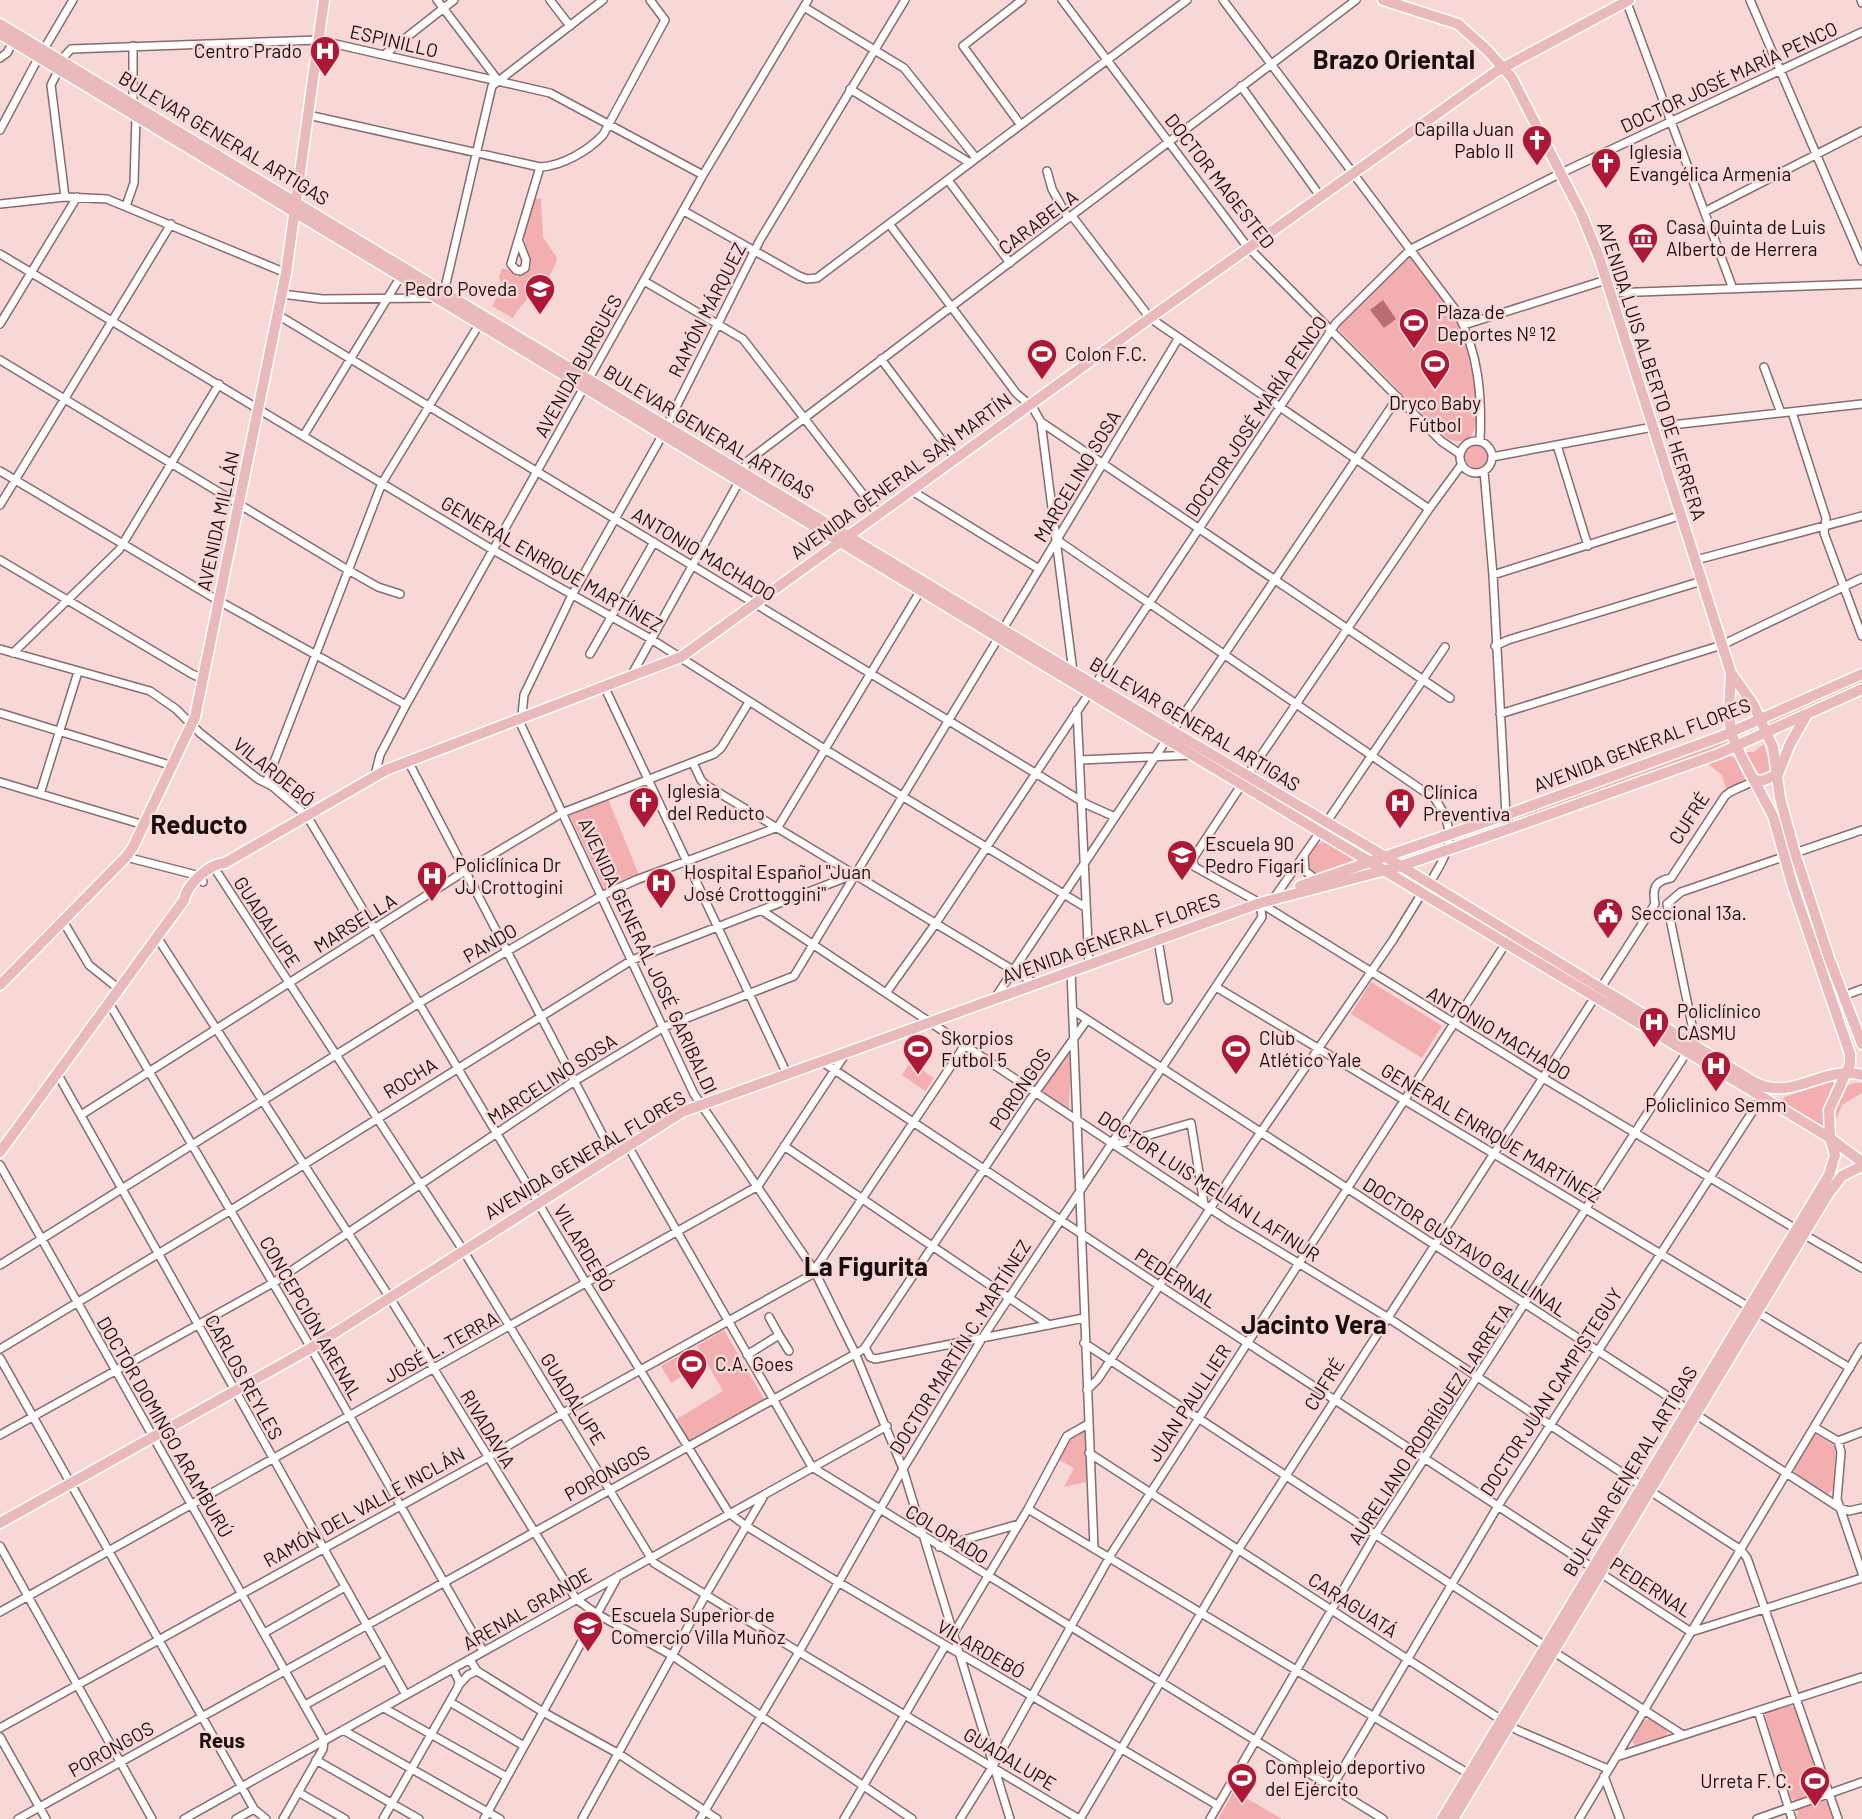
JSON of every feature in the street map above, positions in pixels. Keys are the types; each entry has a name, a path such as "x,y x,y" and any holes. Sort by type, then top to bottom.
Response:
{"main road":[{"name":"AVENIDA MILLÁN","path":"0,985 125,857 144,825 192,724 286,273 324,0"},
{"name":"AVENIDA LUIS ALBERTO DE HERRERA","path":"1383,0 1458,24 1505,67 1591,236 1731,673 1753,704 1773,747 1780,798 1838,998 1850,1054 1850,1064 1845,1074"},
{"name":"AVENIDA GENERAL SAN MARTÍN","path":"202,879 375,775 681,657 1320,196 1505,67 1627,0"},
{"name":"BULEVAR GENERAL ARTIGAS","path":"0,24 41,54 133,104 401,276 441,295 480,323 587,383"},
{"name":"BULEVAR GENERAL ARTIGAS","path":"0,34 41,54"},
{"name":"BULEVAR GENERAL ARTIGAS","path":"60,65 136,116 296,208 1245,780 1320,832 1335,836 1377,859 1422,893 1506,943 1599,993"},
{"name":"BULEVAR GENERAL ARTIGAS","path":"845,539 921,590 1073,672 1091,688"},
{"name":"AVENIDA LUIS ALBERTO DE HERRERA","path":"1731,673 1731,733 1773,816 1784,857 1838,998 1862,1044"},
{"name":"AVENIDA GENERAL FLORES","path":"0,1523 311,1348 682,1112 1274,898 1317,880 1449,836 1731,733 1862,674"},
{"name":"AVENIDA GENERAL FLORES","path":"1274,898 1393,869 1511,828 1736,746 1862,689"},
{"path":"1729,710 1740,702 1753,704"},
{"path":"1778,774 1790,744 1809,713"},
{"name":"BULEVAR GENERAL ARTIGAS","path":"1170,735 1194,755 1326,823 1393,869 1424,886 1439,890"},
{"name":"CUFRÉ","path":"1755,780 1762,781 1778,774"},
{"name":"AVENIDA GENERAL SAN MARTÍN","path":"0,1152 184,900 185,895 219,864 225,863"},
{"name":"BULEVAR GENERAL ARTIGAS","path":"1393,869 1439,890 1599,993 1765,1093 1862,1164 1837,1181 1800,1232"},
{"path":"1765,1093 1845,1074 1862,1075"},
{"path":"1830,1138 1830,1105 1845,1074"},
{"name":"BULEVAR GENERAL ARTIGAS","path":"1442,1819 1550,1649 1800,1232 1832,1169 1835,1155 1830,1138"},
{"name":"BULEVAR GENERAL ARTIGAS","path":"1453,1819 1505,1722"}],"street":[{"path":"0,130 73,0"},
{"path":"438,0 497,80"},
{"path":"384,55 454,0"},
{"path":"550,0 570,26"},
{"path":"282,294 322,299 441,295 492,86 603,0"},
{"path":"308,115 540,167 560,163 600,138 609,125 665,20 650,0"},
{"name":"RAMÓN MÁRQUEZ","path":"521,718 524,695 572,594 664,429 754,250 905,0"},
{"path":"1020,124 963,46 1022,0"},
{"name":"DOCTOR MAGESTED","path":"1062,0 1249,248 1448,448 1460,454"},
{"path":"684,211 799,275 811,279 819,277 1188,0"},
{"path":"1223,0 1444,293 1464,325 1479,383 1480,441"},
{"name":"CARABELA","path":"630,676 694,566 749,460 1356,0"},
{"path":"1627,0 1733,289"},
{"path":"1750,0 1817,156 1858,241 1862,261"},
{"path":"806,3 904,68 973,160"},
{"name":"AVENIDA BURGUES","path":"375,775 382,751 537,471 704,175 806,3"},
{"name":"DOCTOR JOSÉ MARÍA PENCO","path":"886,993 1150,604 1330,330 1411,249 1671,120 1862,32"},
{"name":"ESPINILLO","path":"60,65 69,49 318,40 550,93 704,175"},
{"path":"0,58 13,42"},
{"path":"133,46 133,104"},
{"path":"60,65 51,85 65,197"},
{"path":"1241,86 1320,196"},
{"path":"850,89 973,160"},
{"path":"126,206 134,183 136,116"},
{"path":"1706,211 1862,131"},
{"path":"519,242 540,167"},
{"path":"1047,171 1052,189 1070,217 1150,318 1429,509"},
{"path":"948,180 1010,263"},
{"path":"0,204 65,197 107,199 286,273"},
{"path":"0,324 77,197"},
{"path":"0,505 171,224"},
{"path":"890,225 1016,393 1041,422 1450,698"},
{"name":"GENERAL ENRIQUE MARTÍNEZ","path":"0,254 493,550 681,657 826,750 1085,907"},
{"path":"304,435 401,276"},
{"path":"1464,325 1606,280"},
{"path":"644,281 718,322 747,342 878,515"},
{"path":"1610,293 1862,284"},
{"name":"ANTONIO MACHADO","path":"278,315 1081,800 1115,817"},
{"path":"266,783 382,483 480,323"},
{"name":"MARCELINO SOSA","path":"0,1435 273,1283 573,1082 664,1027 794,975 1178,339"},
{"path":"881,359 956,459"},
{"path":"0,360 348,570 378,587 400,594"},
{"path":"1764,367 1781,413"},
{"path":"13,653 123,544 219,384"},
{"path":"995,999 1398,397"},
{"path":"1492,457 1653,427 1862,404"},
{"path":"1792,412 1826,518 1824,533 1862,636"},
{"path":"1041,422 1073,672"},
{"path":"1480,441 1489,448 1491,463 1484,471 1473,472 1462,464 1460,454 1466,444 1480,441"},
{"path":"1557,445 1588,546"},
{"path":"1245,780 1462,464"},
{"path":"0,471 219,601 407,705"},
{"path":"1484,471 1493,575 1506,815 1511,828"},
{"path":"912,491 1039,569"},
{"path":"1493,575 1682,515"},
{"path":"1696,560 1862,516"},
{"path":"1057,540 1436,799 1449,836 1449,850 1429,884"},
{"path":"590,654 654,542"},
{"path":"0,561 203,678"},
{"path":"1500,714 1722,645 1862,578"},
{"path":"1495,646 1702,581"},
{"path":"778,827 921,590"},
{"path":"1326,823 1446,647"},
{"name":"VILARDEBÓ","path":"0,649 150,691 307,816 586,1283 729,1513 838,1582 1217,1805"},
{"path":"40,794 78,672"},
{"path":"604,686 787,1074"},
{"name":"MARSELLA","path":"81,1115 465,871 562,813 715,754 749,702"},
{"path":"1077,710 1088,965"},
{"path":"0,713 173,766"},
{"name":"AVENIDA GENERAL JOSÉ GARIBALDI","path":"521,718 521,725 701,1105 814,1270 855,1353 903,1469 1010,1819"},
{"path":"382,751 386,770"},
{"path":"1080,760 1194,755"},
{"path":"408,761 613,1155"},
{"path":"692,763 706,785 1036,984"},
{"name":"ANTONIO MACHADO","path":"1245,780 1192,860 1195,867 1260,903 1635,1134 1862,1268"},
{"name":"CUFRÉ","path":"1079,1819 1238,1550 1655,904 1655,886 1661,880 1671,878 1725,796 1755,780"},
{"path":"0,782 144,825"},
{"name":"PANDO","path":"0,1265 419,1003 601,896 778,827"},
{"path":"1655,904 1667,904 1681,892 1862,830"},
{"path":"1274,898 1320,832"},
{"path":"1304,855 1305,871 1317,880"},
{"path":"125,857 202,879"},
{"name":"GUADALUPE","path":"217,872 463,1250 654,1563 799,1653 1079,1819"},
{"name":"ROCHA","path":"0,1349 231,1210 458,1066 632,960 856,874"},
{"path":"1671,878 1676,889 1681,892"},
{"path":"1087,1390 1098,1379 1160,1286 1207,1206 1320,1049 1422,893"},
{"name":"DOCTOR MARTÍN C. MARTÍNEZ","path":"700,1819 799,1653 903,1469 983,1337 1262,917 1260,903"},
{"path":"1667,904 1693,1030 1690,1048"},
{"name":"DOCTOR LUIS MELIÁN LAFINUR","path":"761,910 1207,1206 1387,1317 1741,1550"},
{"path":"63,921 89,965 119,989"},
{"name":"RIVADAVIA","path":"157,937 390,1298 532,1532 576,1599 597,1614 673,1656 912,1819"},
{"path":"1158,940 1168,1000"},
{"name":"JUAN PAULLIER","path":"960,1819 1150,1492 1506,943"},
{"path":"1071,971 1094,1548"},
{"name":"GENERAL ENRIQUE MARTÍNEZ","path":"1216,986 1850,1368"},
{"path":"1838,998 1862,989"},
{"name":"CONCEPCIÓN ARENAL","path":"109,1003 484,1651"},
{"name":"DOCTOR GUSTAVO GALLINAL","path":"1074,1011 1840,1508"},
{"name":"PORONGOS","path":"18,1819 865,1347 1087,1020"},
{"path":"814,1270 965,1045"},
{"name":"AURELIANO RODRÍGUEZ LARRETA","path":"1210,1819 1375,1535 1690,1048"},
{"name":"JOSÉ L. TERRA","path":"0,1612 758,1186 846,1052"},
{"name":"PEDERNAL","path":"821,1061 1691,1632"},
{"name":"CARLOS REYLES","path":"57,1073 406,1695"},
{"name":"DOCTOR JUAN CAMPISTEGUY","path":"1332,1787 1498,1506 1765,1093"},
{"path":"1113,1144 1191,1123 1207,1206"},
{"name":"COLORADO","path":"628,1146 812,1468 1383,1819"},
{"path":"785,1146 1049,1325"},
{"name":"DOCTOR DOMINGO ARAMBURÚ","path":"0,1165 324,1740"},
{"name":"RAMÓN DEL VALLE INCLÁN","path":"0,1728 240,1592 487,1458 727,1319 811,1275 814,1270"},
{"path":"769,1317 789,1351"},
{"path":"865,1347 870,1357 875,1359 1084,1318"},
{"path":"747,1355 779,1335"},
{"path":"1084,1343 1683,1735"},
{"path":"1579,1819 1862,1347"},
{"path":"0,1358 254,1809 266,1819"},
{"path":"954,1633 1028,1509 1067,1436 1088,1423"},
{"name":"ARENAL GRANDE","path":"184,1819 887,1426"},
{"path":"1691,1632 1862,1575 1840,1508 1837,1491 1841,1451 1838,1441 1814,1427"},
{"path":"1838,1441 1862,1432"},
{"name":"CARAGUATÁ","path":"1089,1453 1505,1722 1606,1773"},
{"path":"582,1819 765,1493"},
{"path":"1840,1508 1849,1511 1862,1508"},
{"path":"1028,1509 1469,1774"},
{"path":"939,1548 1019,1524"},
{"path":"0,1546 152,1819"},
{"path":"1741,1550 1747,1559 1838,1819"},
{"path":"486,1815 618,1575"},
{"path":"264,1633 345,1587"},
{"path":"844,1819 945,1646"},
{"path":"305,1705 386,1660"},
{"path":"470,1660 477,1671 619,1754 716,1819"},
{"path":"453,1669 459,1681 458,1687"},
{"path":"383,1819 458,1687 468,1675 477,1671"},
{"path":"1616,1757 1862,1677"},
{"path":"450,1702 524,1746"},
{"path":"384,1708 507,1777"},
{"path":"1758,1711 1792,1819"},
{"path":"343,1730 486,1815 500,1819"},
{"path":"0,1737 46,1819"},
{"path":"283,1819 323,1749 324,1740"},
{"path":"316,1760 419,1819"},
{"path":"1606,1773 1620,1819"},
{"path":"1757,1819 1862,1782"},
{"path":"298,1792 345,1819"},
{"path":"236,1819 254,1809"}],"shaded area":[{"path":"535,198 541,199 543,237 557,258 549,276 513,318 492,306 502,288 499,277 502,268 519,274 529,268 529,255 523,235"},
{"name":"Plaza de Deportes Nº 12","path":"1409,257 1414,259 1456,321 1474,372 1477,409 1474,430 1472,435 1460,441 1453,441 1442,434 1339,330 1341,322"},
{"path":"1383,300 1396,319 1384,328 1370,310"},
{"path":"1477,444 1485,448 1489,456 1485,464 1477,468 1469,464 1465,456 1469,448"},
{"path":"1862,679 1862,685 1771,726 1768,723"},
{"path":"1728,741 1727,745 1514,821 1515,816"},
{"path":"1764,744 1771,769 1760,776 1744,752 1754,752"},
{"path":"1727,755 1735,758 1745,779 1726,789 1722,775 1707,763"},
{"path":"608,799 639,875 605,890 570,816"},
{"path":"1322,842 1330,843 1354,858 1355,862 1317,875 1308,872 1307,860"},
{"path":"1371,982 1442,1026 1422,1058 1351,1014"},
{"path":"1071,1046 1069,1110 1040,1091"},
{"name":"Skorpios Futbol 5","path":"910,1062 934,1078 925,1091 902,1075"},
{"path":"1833,1081 1835,1084 1825,1107 1823,1128 1781,1102 1785,1097"},
{"path":"1862,1083 1862,1093 1842,1105 1834,1125 1841,1095 1846,1086"},
{"path":"724,1330 764,1399 690,1442 677,1419 723,1391 697,1346"},
{"path":"689,1350 699,1366 671,1383 661,1366"},
{"path":"1082,1430 1086,1433 1086,1482 1064,1487 1074,1468 1057,1459 1068,1439"},
{"path":"1814,1433 1836,1446 1833,1488 1826,1495 1793,1471"},
{"path":"1788,1705 1796,1708 1823,1786 1820,1793 1796,1802 1790,1797 1765,1715 1768,1711"},
{"path":"1651,1718 1666,1728 1668,1734 1663,1738 1634,1745 1631,1739 1643,1721"},
{"name":"Complejo deportivo del Ejército","path":"1234,1791 1282,1819 1218,1819"},
{"name":"Urreta F. C.","path":"1822,1800 1829,1802 1835,1819 1797,1819 1798,1809"}],"place":[{"name":"Centro Prado","path":"325,78"},
{"name":"Capilla Juan Pablo II","path":"1537,167"},
{"name":"Iglesia Evangélica Armenia","path":"1606,190"},
{"name":"Casa Quinta de Luis Alberto de Herrera","path":"1643,265"},
{"name":"Pedro Poveda","path":"540,316"},
{"name":"Plaza de Deportes Nº 12","path":"1414,350"},
{"name":"Colon F.C.","path":"1042,381"},
{"name":"Dryco Baby Fútbol","path":"1435,391"},
{"name":"Iglesia del Reducto","path":"644,829"},
{"name":"Clínica Preventiva","path":"1400,830"},
{"name":"Escuela 90 Pedro Figari","path":"1182,882"},
{"name":"Policlínica Dr JJ Crottogini","path":"432,903"},
{"name":"Hospital Español \"Juan José Crottoggini\"","path":"661,910"},
{"name":"Seccional 13a.","path":"1608,940"},
{"name":"Policlínico CASMU","path":"1654,1049"},
{"name":"Skorpios Futbol 5","path":"918,1076"},
{"name":"Club Atlético Yale","path":"1236,1076"},
{"name":"Policlinico Semm","path":"1716,1093"},
{"name":"C.A. Goes","path":"692,1391"},
{"name":"Escuela Superior de Comercio Villa Muñoz","path":"588,1653"},
{"name":"Complejo deportivo del Ejército","path":"1242,1805"},
{"name":"Urreta F. C.","path":"1815,1808"}],"district":[{"name":"Brazo Oriental","path":"1394,60"},
{"name":"Reducto","path":"199,825"},
{"name":"La Figurita","path":"866,1267"},
{"name":"Jacinto Vera","path":"1314,1325"},
{"name":"Reus","path":"222,1741"}]}
